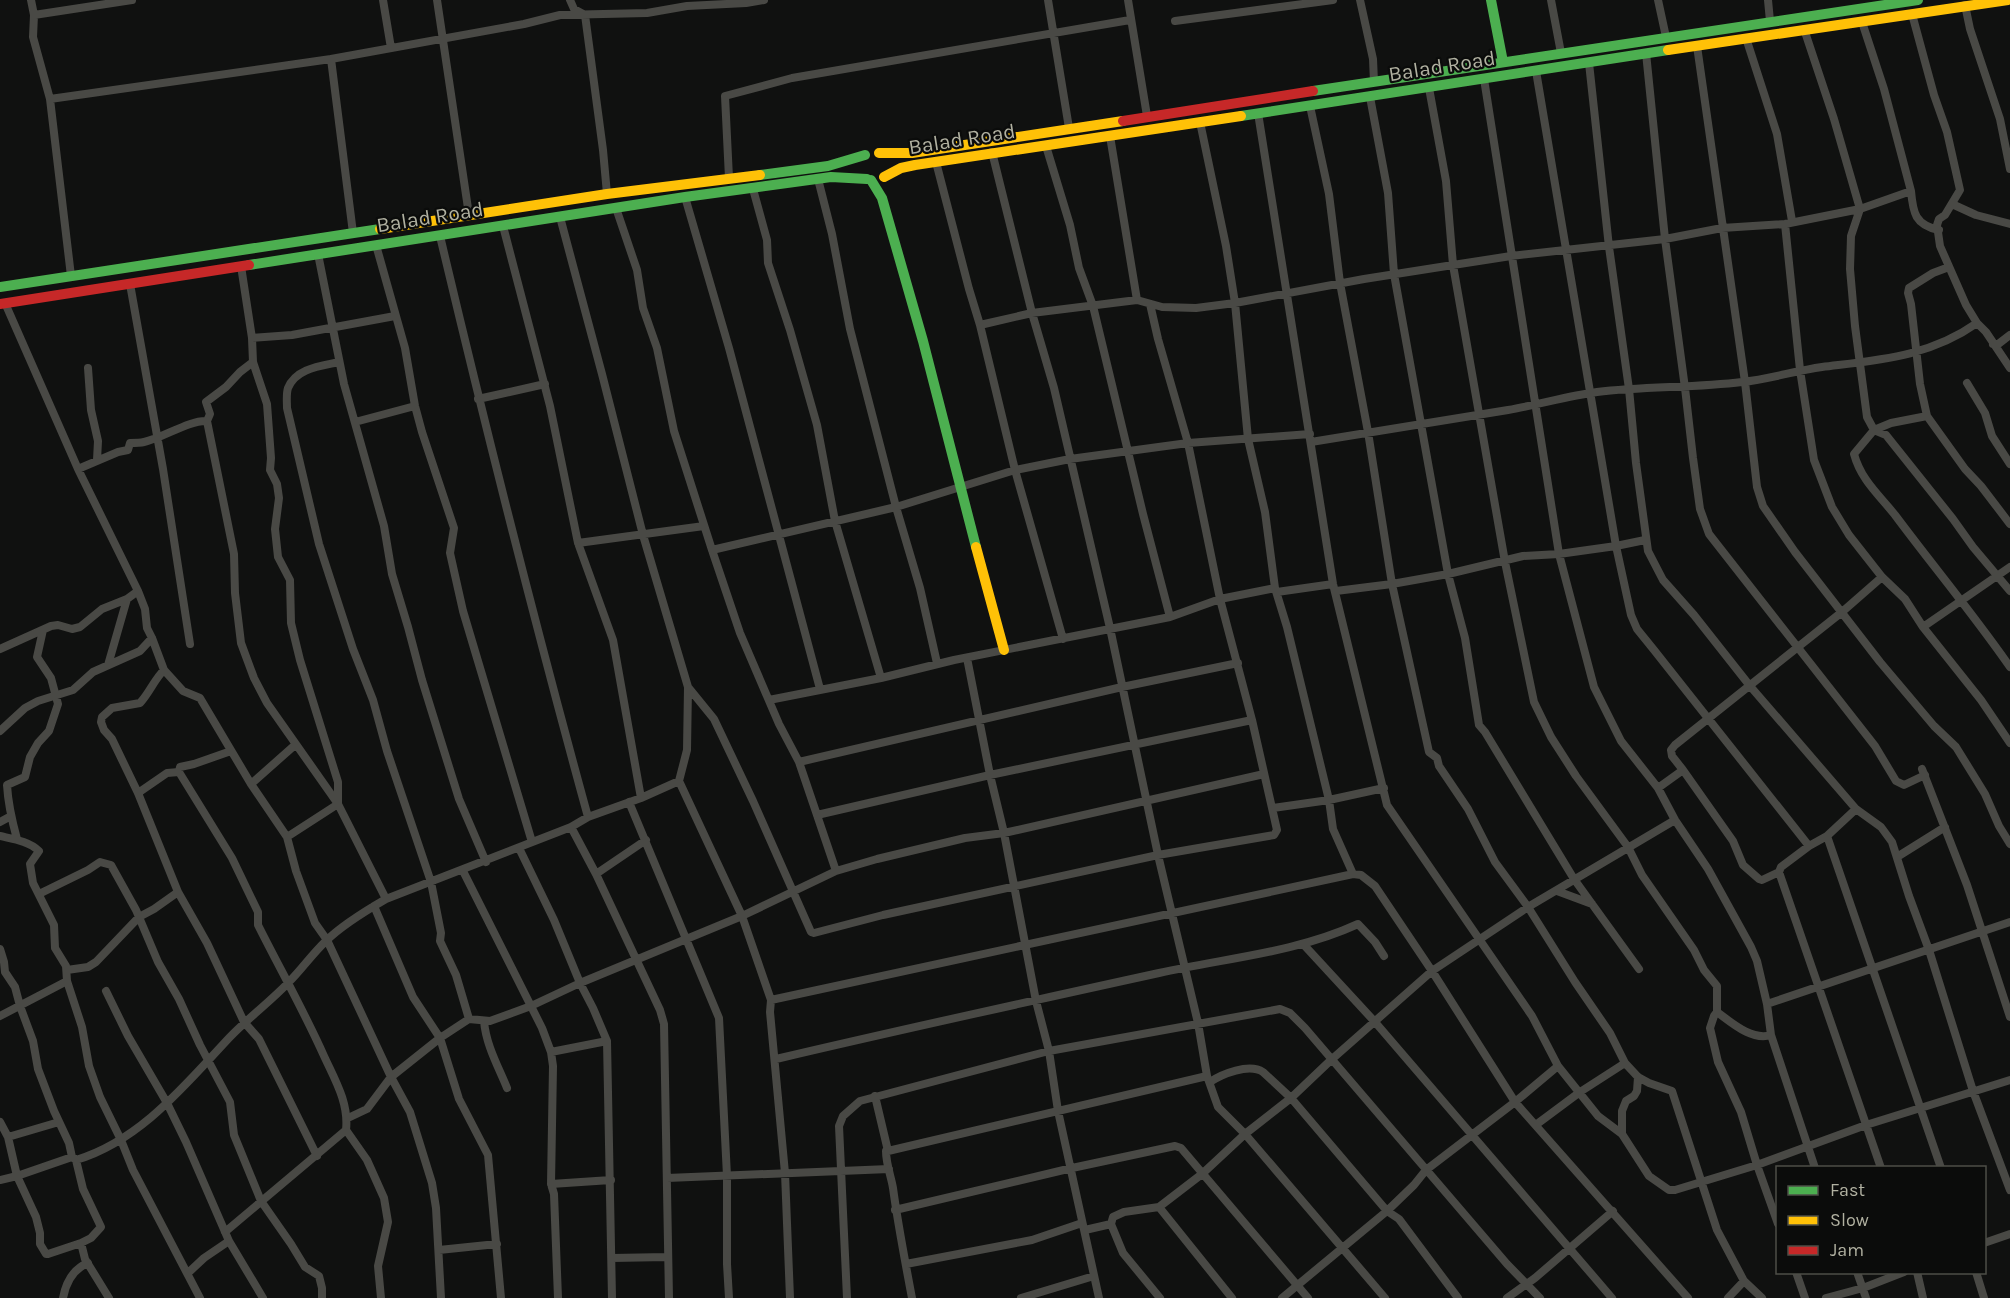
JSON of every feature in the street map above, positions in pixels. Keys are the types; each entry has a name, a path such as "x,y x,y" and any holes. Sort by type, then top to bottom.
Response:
{"main road":[{"path":"1491,0 1503,62"},
{"name":"Balad Road","path":"879,153 912,153 1918,0"},
{"name":"Balad Road","path":"2,303 685,198 818,179 876,178 901,168 992,152 1046,146 1429,88 1804,28 1862,22 2008,0"},
{"path":"870,152 884,155 888,164 888,169 876,178 861,172 860,168 865,154 870,152"},
{"name":"Balad Road","path":"0,287 608,194 828,166 865,154"},
{"path":"876,178 923,341 959,487 1004,650"}],"street":[{"path":"31,0 34,15 33,37 51,99 71,276"},
{"path":"34,15 132,0"},
{"path":"382,0 391,48"},
{"path":"438,0 469,215"},
{"path":"570,0 574,9 585,15"},
{"path":"51,99 331,59 524,24 560,15 647,13 687,6 764,0"},
{"path":"1048,0 1069,128"},
{"path":"1128,0 1148,116"},
{"path":"1175,21 1333,0"},
{"path":"1360,0 1372,59 1374,82"},
{"path":"1551,0 1561,53"},
{"path":"1658,0 1666,37"},
{"path":"1768,0 1770,21"},
{"path":"1965,5 1970,29 2000,119 2010,169"},
{"path":"1912,14 1934,95 1947,132 1960,190 1946,215 1939,219 1937,225 1940,246 1966,305 2010,368"},
{"path":"585,15 608,194"},
{"path":"729,178 725,96 792,78 1130,20"},
{"path":"1862,22 1884,89 1911,191 1912,206 1920,223 1925,227 1939,230"},
{"path":"1804,28 1860,209 1851,236 1850,269 1854,326 1867,417 1874,430 1886,435 2010,591"},
{"path":"1746,38 1777,134 1788,223 1800,370 1814,460 1824,489 1849,535 1882,577 1905,599 1923,627 1981,700 2010,743"},
{"path":"1697,45 1757,487 1763,506 1795,552 1880,662 1934,726 1956,747 1985,794 2010,844"},
{"path":"1646,53 1665,239 1700,509 1709,534 1875,746 1896,781 1904,784 1924,772 1983,931 2010,1017"},
{"path":"331,59 354,233"},
{"path":"1589,63 1609,247 1648,551 1663,580 1750,686 1856,809 1881,827 1892,842 1973,1091 2010,1190"},
{"path":"1536,71 1600,458 1631,615 1637,629 1809,846"},
{"path":"1484,79 1559,554 1594,687 1621,741 1658,788 1675,820 1708,869 1751,947 1767,1004 1771,1035 1815,1166"},
{"path":"1429,88 1446,181 1453,265 1479,415 1505,562 1530,687 1539,717 1576,776 1628,847 1642,875 1694,950 1704,970 1717,986 1718,1012 1710,1028 1718,1062 1741,1112 1776,1218"},
{"path":"1370,97 1388,193 1394,274 1448,574 1465,638 1479,724 1574,879 1639,969"},
{"path":"1310,106 1329,194 1340,283 1368,432 1392,584 1429,752 1437,758 1439,766 1468,809 1495,862 1528,907 1610,1033 1625,1063 1638,1077 1672,1092 1717,1230 1744,1281 1762,1298"},
{"path":"1258,113 1335,587 1387,805 1532,1016 1558,1066 1598,1116 1622,1134 1649,1176 1669,1190 1757,1165 1866,1125 2010,1080"},
{"path":"1200,122 1235,303 1248,439 1265,512 1276,590 1329,800 1334,829 1353,874"},
{"path":"1110,136 1137,300"},
{"path":"1046,146 1070,225 1079,268 1093,306 1170,617"},
{"path":"992,152 1071,459 1110,628 1158,855 1198,1023 1208,1079 1218,1107 1245,1134 1385,1298"},
{"path":"936,162 980,325 1015,470 1062,639"},
{"path":"818,179 832,234 850,329 938,663"},
{"path":"753,189 767,240 768,263 817,425 835,521 881,678"},
{"path":"980,325 1032,314 1137,300 1162,307 1196,308 1235,303 1340,283 1511,256 1609,247 1722,228 1788,223 1860,209 1911,191"},
{"path":"685,198 780,535 820,689"},
{"path":"1952,204 1976,215 2010,224"},
{"path":"616,208 637,270 643,308 657,348 674,431 704,526 740,633 799,762 836,871"},
{"path":"560,217 643,535 688,687 687,750 678,780 742,916 771,1000 770,1012 785,1173 790,1298"},
{"path":"503,226 544,384 578,543 612,640 641,798"},
{"path":"440,236 478,399 536,627 588,816"},
{"path":"376,245 405,348 415,406 454,528 450,553 463,611 532,842"},
{"path":"318,254 339,362 384,526 392,574 459,799 486,861"},
{"path":"241,266 252,338 253,362 267,404 270,470 277,484 279,498 275,529 278,557 290,579 291,623 300,660 338,782 338,804"},
{"path":"1949,267 1927,276 1909,288 1908,293 1920,384 1927,416 1965,469 2010,524"},
{"path":"130,284 190,644"},
{"path":"2,303 78,469 138,591 145,609 147,628 164,670 183,691 200,698 251,784 287,837 296,871 315,923 327,940 391,1077 410,1112 432,1183 436,1208 441,1298"},
{"path":"688,687 714,719 794,892 808,928 814,933 883,915 1158,855 1274,834 1277,830 1273,808 1220,599 1188,443 1150,304"},
{"path":"252,338 292,335 395,316"},
{"path":"712,550 896,507 1015,470 1071,459 1188,443 1310,438 1368,432 1479,415 1591,393 1744,382 1800,370 1917,352 1957,337 1977,323"},
{"path":"1993,344 1997,345 2010,335"},
{"path":"253,362 206,402 210,414 207,421 234,554 235,593 241,643 254,678 267,703 338,804 386,899"},
{"path":"339,362 312,368 297,375 288,389 287,408 322,554 353,649 373,700 387,751 431,882 441,933 440,941 456,975 469,1019"},
{"path":"88,368 91,410 98,441 97,460"},
{"path":"1967,383 1985,413 1992,436 2010,464"},
{"path":"478,399 544,384"},
{"path":"355,422 415,406"},
{"path":"1927,416 1891,423 1874,430 1854,454 1861,473 1962,600 2010,667"},
{"path":"78,469 128,450 130,443 144,442 188,425 207,421"},
{"path":"578,543 704,526"},
{"path":"769,700 881,678 938,663 1170,617 1220,599 1276,590 1392,584 1505,562 1523,556 1559,554 1645,540"},
{"path":"1923,627 2010,567"},
{"path":"1779,872 1762,880 1743,865 1733,841 1672,756 1671,750 1882,577"},
{"path":"0,649 54,625 72,629 80,627 102,609 127,599 138,591"},
{"path":"108,665 127,599"},
{"path":"17,839 7,784 25,777 30,757 38,742 49,731 58,704 51,678 37,657 43,630"},
{"path":"0,731 25,708 38,701 73,690 93,672 140,651 152,638"},
{"path":"967,658 1036,1001 1049,1051 1058,1111 1099,1298"},
{"path":"799,762 1122,687 1238,663"},
{"path":"164,670 140,703 112,708 102,717 101,722 104,730 112,739 138,793 178,892 207,943 244,1022 259,1039 317,1156"},
{"path":"817,815 1134,743 1252,720"},
{"path":"251,784 295,745"},
{"path":"179,772 180,767 231,751"},
{"path":"1658,788 1683,770"},
{"path":"138,793 167,773 179,772"},
{"path":"179,772 232,858 258,912 258,925 304,1011 344,1100 348,1118 346,1130 225,1232"},
{"path":"348,1118 367,1109 391,1077 440,1038 469,1019 490,1021 531,1006 580,983 742,916 836,871 965,838 1004,833 1264,774"},
{"path":"0,1180 74,1158 92,1155 122,1140 167,1104 244,1022 288,983 327,940 386,899 463,871 571,827 588,816 641,798 678,780"},
{"path":"1273,808 1329,800 1384,788"},
{"path":"629,802 719,1018 728,1176 729,1298"},
{"path":"287,837 338,804"},
{"path":"1856,809 1827,836 1780,867 1779,872 1881,1166"},
{"path":"0,822 11,816"},
{"path":"1160,1298 1123,1253 1111,1224 1113,1216 1159,1207 1202,1174 1245,1134 1291,1098 1432,971 1528,907 1675,820"},
{"path":"571,827 596,874 660,1010 664,1024 669,1298"},
{"path":"1897,857 1945,827"},
{"path":"0,836 17,839 39,851 30,864 33,883 54,925 55,948 67,970 67,981 82,1027 82,1037 94,1081 122,1140 133,1170 200,1298"},
{"path":"1827,836 1941,1166"},
{"path":"596,874 646,840"},
{"path":"519,848 554,920 607,1041 612,1298"},
{"path":"39,894 76,877 100,862 111,865 230,1102 234,1135 261,1201 305,1267 319,1276 322,1298"},
{"path":"463,871 531,1006 551,1052 553,1066 551,1184 554,1194 558,1298"},
{"path":"771,1000 1172,912 1361,874 1375,886 1515,1102 1537,1124 1688,1298"},
{"path":"1557,891 1594,904"},
{"path":"67,970 88,967 96,963 139,917 178,892"},
{"path":"375,906 413,997 440,1038 459,1099 488,1155 501,1298"},
{"path":"1767,1004 2010,922"},
{"path":"776,1059 1185,967 1304,945 1358,924 1375,942 1384,956"},
{"path":"1304,945 1375,1022 1612,1298"},
{"path":"0,949 5,972 15,987 33,1041 39,1068 69,1143 83,1189 101,1227 91,1238 46,1254 40,1244 36,1217 17,1176 8,1137 0,1122"},
{"path":"0,1016 67,981"},
{"path":"106,991 128,1036 167,1104 229,1241 262,1298"},
{"path":"847,1298 839,1126 843,1116 860,1101 1049,1051 1280,1009 1290,1013 1507,1264 1540,1298"},
{"path":"1718,1012 1740,1029 1764,1037 1771,1035"},
{"path":"484,1021 488,1042 507,1088"},
{"path":"551,1052 607,1041"},
{"path":"1537,1124 1580,1092 1625,1063"},
{"path":"1282,1298 1388,1211 1426,1170 1558,1066"},
{"path":"888,1151 1251,1068 1258,1069 1291,1098 1388,1211 1399,1219 1458,1298"},
{"path":"1622,1134 1622,1111 1626,1101 1634,1096 1638,1077"},
{"path":"875,1096 888,1151 886,1158 912,1298"},
{"path":"8,1137 59,1122"},
{"path":"346,1130 367,1160 384,1198 388,1222 378,1266 381,1298"},
{"path":"895,1210 1175,1146 1180,1148 1308,1298"},
{"path":"667,1178 889,1169"},
{"path":"551,1184 611,1180"},
{"path":"1159,1207 1232,1298"},
{"path":"1507,1298 1535,1278 1613,1211"},
{"path":"906,1264 1032,1240 1083,1226 1111,1224"},
{"path":"1986,1242 2010,1234"},
{"path":"188,1273 204,1258 229,1241"},
{"path":"81,1243 88,1263 109,1298"},
{"path":"439,1250 497,1244"},
{"path":"612,1258 667,1257"},
{"path":"63,1298 73,1272 88,1263"},
{"path":"1797,1274 1805,1298"},
{"path":"1858,1274 1866,1298"},
{"path":"1826,1298 1863,1288 1899,1274"},
{"path":"1917,1274 1923,1298"},
{"path":"1977,1274 1984,1298"},
{"path":"1021,1298 1094,1276"},
{"path":"1728,1298 1744,1281"}],"traffic: fast":[{"path":"1491,0 1503,62"},
{"path":"1313,91 1918,0"},
{"path":"1241,116 1668,50"},
{"path":"760,175 828,166 865,155"},
{"path":"249,265 685,197 831,177 867,179"},
{"path":"871,180 882,198 923,341 976,547"},
{"path":"0,287 380,229"}],"traffic: slow":[{"path":"1668,50 2008,0"},
{"path":"884,177 901,168 915,165 1241,116"},
{"path":"879,153 912,153 1123,121"},
{"path":"380,229 607,194 760,175"},
{"path":"976,547 1004,650"}],"traffic: jam":[{"path":"1123,121 1313,91"},
{"path":"0,304 249,265"}]}
